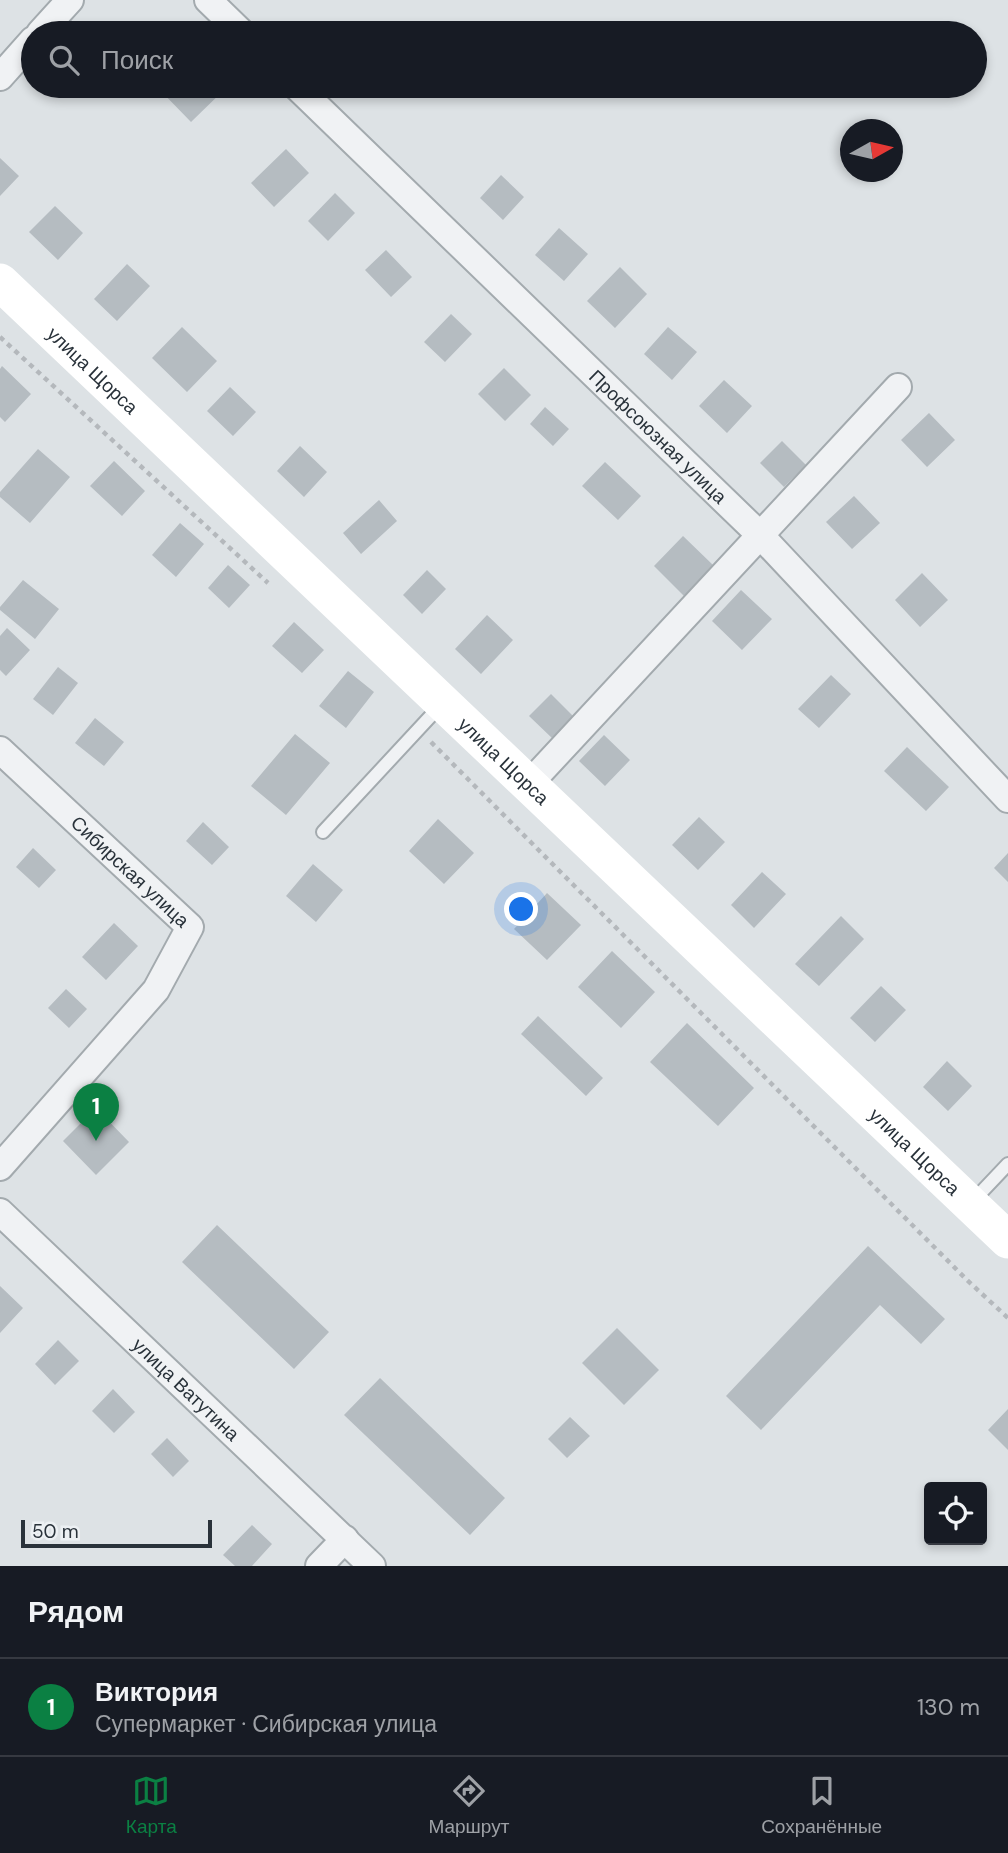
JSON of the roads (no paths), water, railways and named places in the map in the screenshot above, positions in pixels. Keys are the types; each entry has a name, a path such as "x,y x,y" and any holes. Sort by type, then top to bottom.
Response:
{"main road":[{"name":"улица Щорса","path":"0,282 1008,1240"}],"street":[{"path":"51,21 70,0"},
{"path":"208,0 230,21"},
{"path":"0,77 21,53"},
{"name":"Профсоюзная улица","path":"308,98 760,535 1008,799"},
{"path":"528,785 898,387"},
{"name":"Сибирская улица","path":"0,750 190,927 156,990 0,1167"},
{"name":"улица Ватутина","path":"0,1212 372,1566"},
{"path":"319,1566 345,1539"}],"lane":[{"path":"323,832 442,703"},
{"path":"970,1204 1008,1164"}],"place":[{"name":"Виктория","path":"96,1141"}]}
